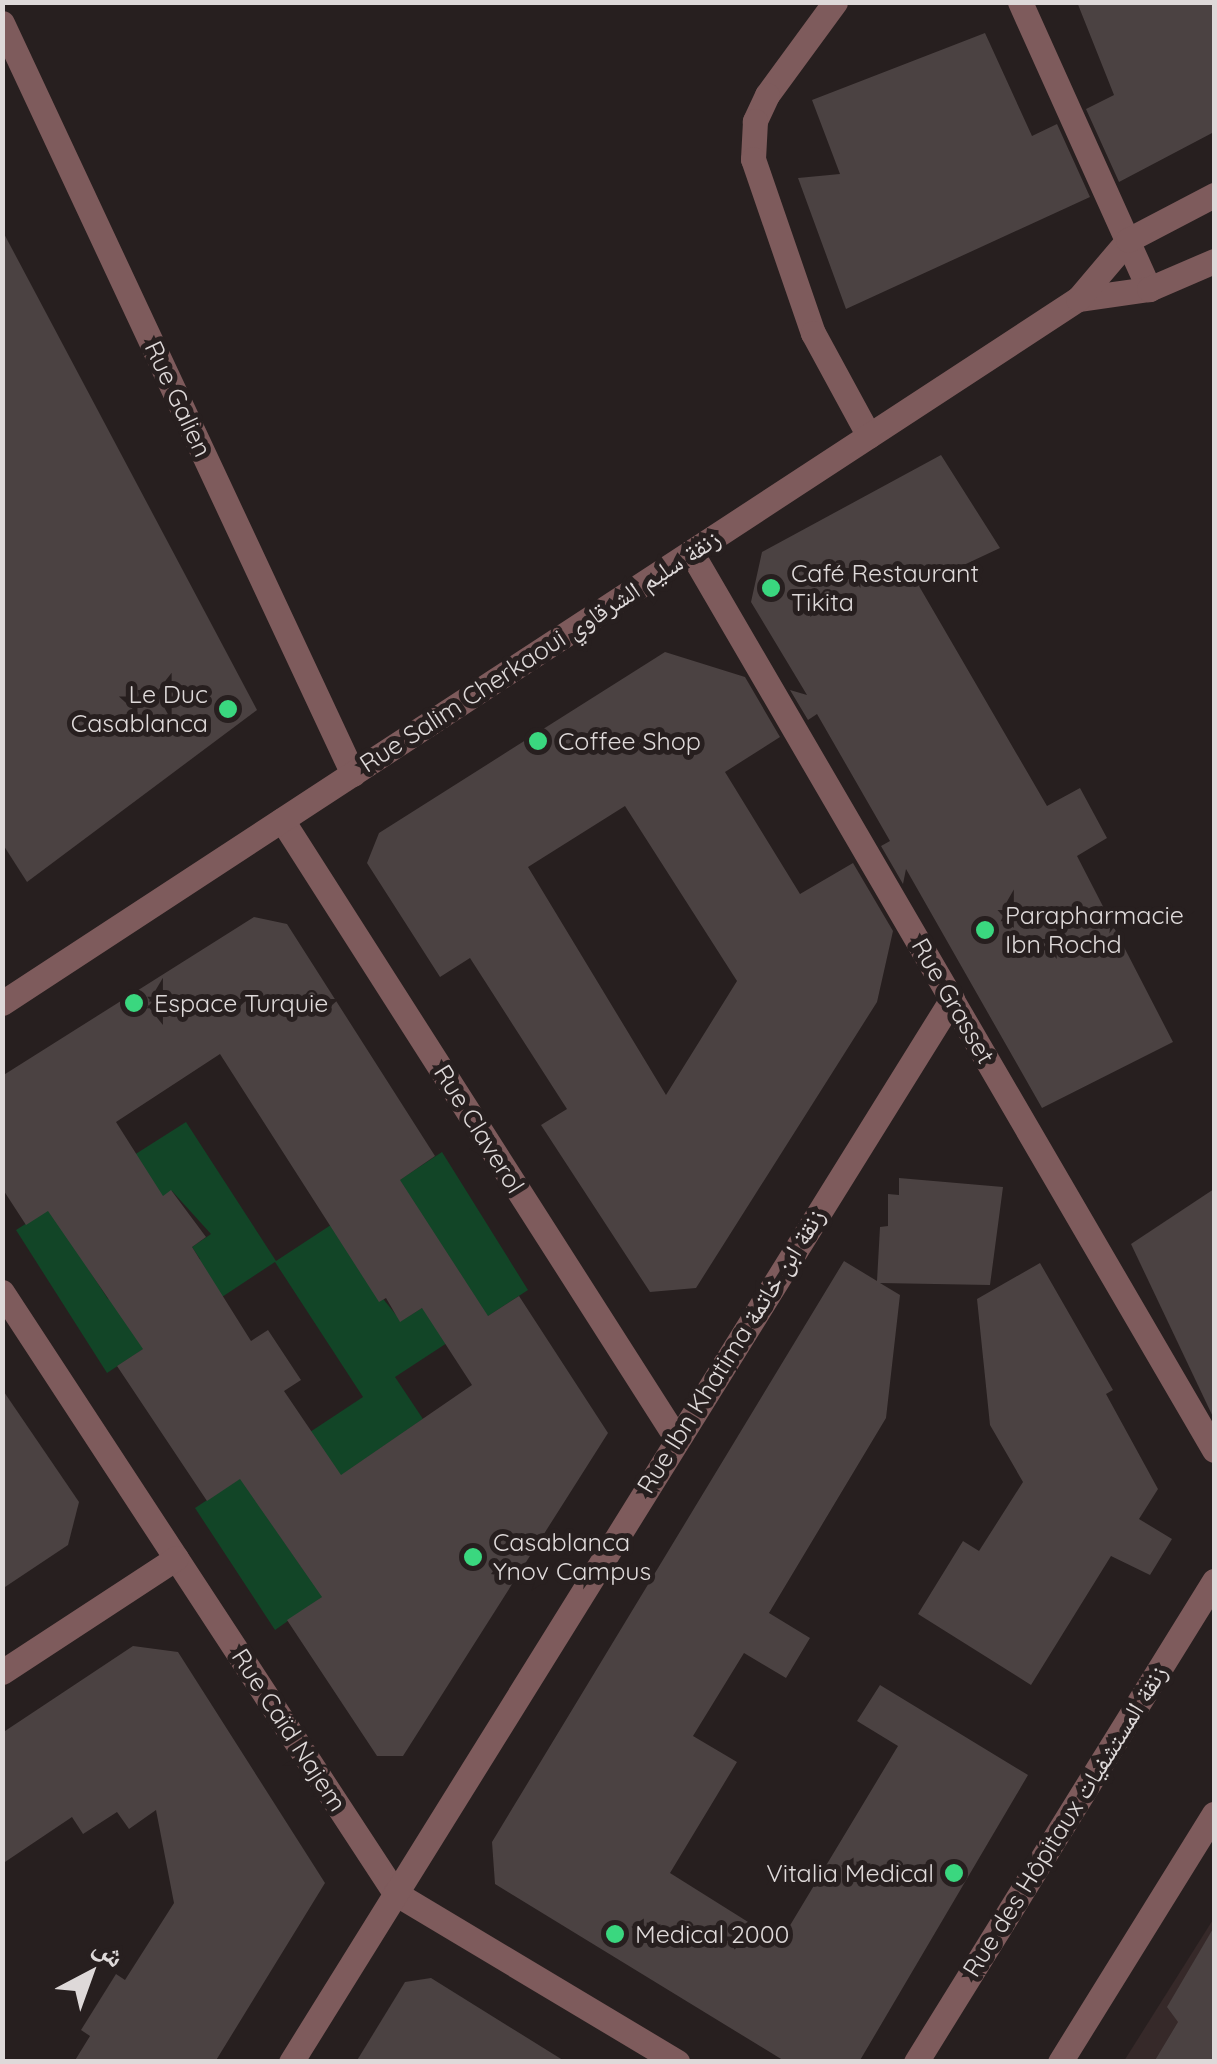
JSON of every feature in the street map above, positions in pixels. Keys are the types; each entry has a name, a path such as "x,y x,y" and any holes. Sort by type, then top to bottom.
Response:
{"street":[{"path":"835,2 766,95 755,121 753,159 813,333 869,436"},
{"path":"1020,2 1149,289"},
{"name":"Rue Galien","path":"2,23 352,774"},
{"path":"1078,299 1128,240 1212,202"},
{"path":"1078,299 1149,289 1214,261"},
{"name":"Rue Salim Cherkaoui زنقة سليم الشرقاوي","path":"2,1003 1078,299"},
{"name":"Rue Grasset","path":"692,552 1214,1450"},
{"name":"Rue Claverol","path":"282,820 676,1439"},
{"name":"Rue Ibn Khatima زنقة ابن خاتمة","path":"290,2062 952,999"},
{"name":"Rue Caïd Najem","path":"2,1292 395,1893 677,2062"},
{"path":"2,1672 176,1558"},
{"name":"Rue des Hôpitaux زنقة المستشفيات","path":"916,2062 1214,1581"},
{"path":"1060,2062 1214,1814"}],"shaded area":[{"path":"1214,1918 1214,2061 1124,2061"}],"green space":[{"path":"186,1122 276,1261 442,1152 528,1290 395,1377 423,1419 333,1481 260,1507 305,1572 334,1552 365,1567 275,1630 195,1508 363,1397 275,1262 107,1373 16,1230","holes":["172,1191 211,1234 192,1247 200,1259 108,1299 89,1270 148,1206","355,1264 465,1281 401,1321"]}],"building":[{"path":"1077,2 1214,2 1214,132 1119,182 1086,109 1114,95"},
{"path":"985,33 1032,136 1057,124 1090,197 846,309 798,178 840,174 812,100"},
{"path":"2,230 257,710 27,882 2,843"},
{"path":"941,455 1000,548 919,586 1047,806 1080,788 1107,838 1077,856 1173,1042 1042,1108 906,869 903,884 881,846 890,841 817,714 808,720 790,690 807,695 751,602 762,552"},
{"path":"665,652 745,677 780,737 725,772 800,894 853,863 893,931 877,1002 696,1288 650,1292 541,1125 567,1109 470,958 440,977 367,863 379,833","holes":["625,806 737,981 666,1095 528,867"]},
{"path":"254,917 287,924 435,1156 400,1180 488,1316 519,1296 608,1433 403,1756 377,1756 287,1620 322,1597 240,1479 207,1501 117,1366 143,1349 48,1211 26,1225 2,1188 2,1076","holes":["220,1054 379,1302 386,1298 400,1322 422,1308 472,1385 341,1475 284,1391 301,1380 268,1330 251,1341 192,1247 206,1237 171,1190 163,1196 116,1122"]},
{"path":"899,1178 1003,1187 990,1285 880,1283 900,1295 886,1418 769,1613 810,1638 786,1678 744,1653 693,1736 737,1762 670,1873 780,1942 898,1746 857,1721 880,1685 1028,1775 859,2062 786,2062 495,1884 492,1842 844,1261 877,1281 880,1227 888,1226 888,1194 899,1195"},
{"path":"1214,1189 1214,1419 1131,1244"},
{"path":"1040,1263 1113,1390 1106,1394 1158,1489 1139,1519 1172,1539 1150,1575 1111,1556 1031,1685 918,1614 963,1541 979,1551 1023,1482 990,1425 977,1299"},
{"path":"2,1389 79,1502 68,1545 2,1589"},
{"path":"133,1646 178,1652 325,1883 215,2062 74,2062 90,2036 81,2030 116,1974 125,1980 174,1903 156,1810 129,1829 117,1812 83,1834 72,1817 2,1864 2,1733"},
{"path":"1214,1927 1214,2062 1154,2062 1178,2022 1167,2007"},
{"path":"431,1978 566,2062 356,2062 405,1982"}],"place":[{"name":"Café Restaurant Tikita","path":"771,588"},
{"name":"Le Duc Casablanca","path":"228,709"},
{"name":"Coffee Shop","path":"538,741"},
{"name":"Parapharmacie Ibn Rochd","path":"985,930"},
{"name":"Espace Turquie","path":"134,1003"},
{"name":"Casablanca Ynov Campus","path":"473,1557"},
{"name":"Vitalia Medical","path":"954,1873"},
{"name":"Medical 2000","path":"615,1934"}]}
